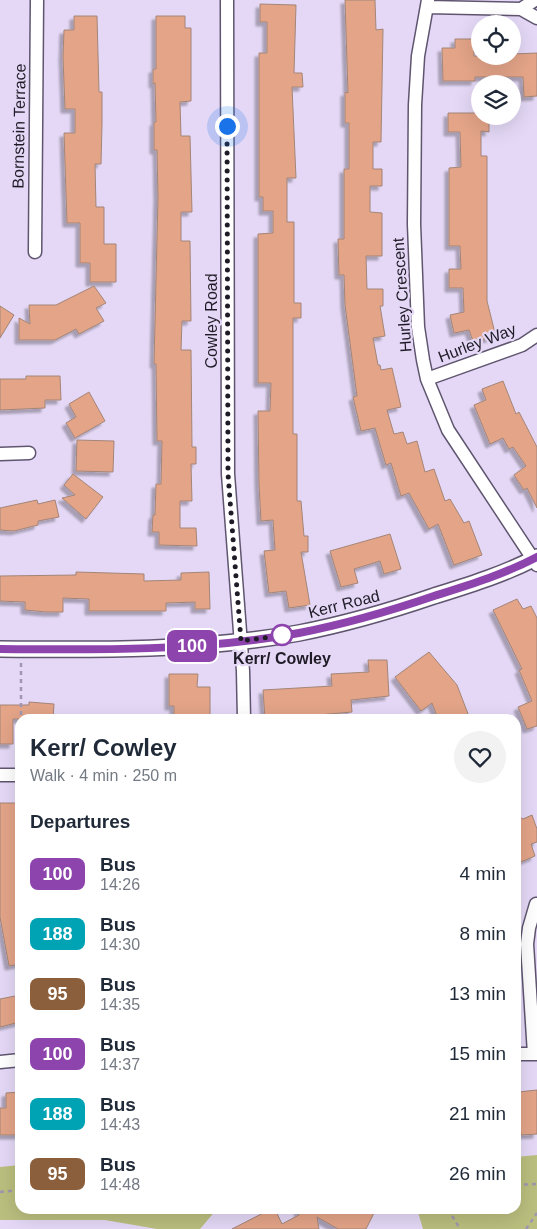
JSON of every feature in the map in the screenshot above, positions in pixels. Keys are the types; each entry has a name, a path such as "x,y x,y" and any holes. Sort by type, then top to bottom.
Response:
{"street":[{"name":"Bornstein Terrace","path":"34,252 37,0"},
{"name":"Cowley Road","path":"227,0 228,474 241,641 244,714"},
{"path":"521,9 535,0"},
{"path":"427,4 521,9 537,18"},
{"name":"Hurley Crescent","path":"427,4 418,56 415,105 414,224 418,327 428,379 448,430 535,561"},
{"name":"Hurley Way","path":"428,379 522,344 537,335"},
{"path":"0,454 29,453"},
{"name":"Kerr Road","path":"0,649 176,647 299,633 384,612 472,584 535,561"},
{"path":"0,775 15,775"},
{"path":"521,1054 536,1054 527,944 529,928 536,904"},
{"path":"0,1062 15,1060"}],"path":[{"path":"21,666 21,714"},
{"path":"521,1185 537,1184"},
{"path":"0,1192 15,1190"},
{"path":"526,1229 537,1213"},
{"path":"451,1214 460,1229"}],"green space":[{"path":"537,1155 537,1229 423,1229 418,1214 521,1214 521,1157"},
{"path":"15,1166 15,1214 213,1214 200,1229 157,1229 105,1220 0,1220 0,1167"}],"building":[{"path":"345,0 375,0 376,30 383,29 381,142 373,142 373,169 382,169 382,186 370,186 370,212 382,213 382,256 366,256 367,289 383,289 383,306 380,306 385,336 373,338 378,365 380,365 381,370 392,368 401,407 387,410 394,434 403,432 407,444 417,441 425,472 434,469 445,501 450,499 464,523 469,521 482,555 454,565 438,524 429,529 409,493 401,496 391,463 386,465 375,428 361,431 353,397 357,396 345,305 344,275 339,275 338,239 344,239 344,169 349,169 349,123 345,123 345,92 348,93"},
{"path":"260,4 296,5 294,73 302,73 303,87 292,87 296,178 287,178 287,222 294,222 294,303 301,303 301,318 293,318 293,434 297,434 297,501 301,501 304,536 308,536 308,552 301,552 310,605 289,608 286,591 269,593 264,551 275,550 273,520 261,521 259,484 258,411 270,411 271,383 258,383 258,234 273,233 273,211 263,211 263,197 259,197 259,53 267,53 267,22 260,22"},
{"path":"74,16 97,16 99,92 102,92 102,124 101,164 95,164 96,207 104,207 104,244 116,244 116,282 90,282 90,263 80,263 80,223 67,223 64,133 75,133 75,109 65,109 63,57 64,30 74,30"},
{"path":"156,16 185,16 185,28 191,28 191,101 180,102 181,136 190,136 192,212 181,212 181,241 190,241 191,321 182,321 181,350 191,350 192,447 196,447 196,464 191,464 192,501 180,501 180,528 196,528 197,546 159,545 159,532 152,532 153,515 155,515 156,484 161,484 162,441 157,441 156,364 154,364 158,197 157,150 154,150 154,122 156,122 155,83 153,84 153,69 156,69"},
{"path":"455,39 471,39 471,65 521,65 521,54 537,53 537,96 524,97 523,77 521,75 471,75 471,81 443,81 442,48 455,48"},
{"path":"448,113 471,113 471,125 489,125 489,132 481,131 481,156 487,156 487,301 496,337 473,341 469,330 454,333 450,315 464,312 463,288 449,288 449,269 461,269 460,246 449,246 449,168 461,167 460,132 448,132"},
{"path":"94,286 106,303 96,308 104,321 79,334 76,329 55,340 19,340 19,318 30,324 29,305 56,305"},
{"path":"0,306 14,315 0,338"},
{"path":"26,376 60,376 61,400 45,400 45,408 0,410 0,379 26,379"},
{"path":"503,381 516,414 519,412 537,447 537,508 527,488 524,490 514,475 526,466 513,447 509,449 503,438 490,444 474,405 486,400 482,389"},
{"path":"89,392 105,421 75,438 66,423 76,417 69,404"},
{"path":"77,440 114,441 113,472 76,471"},
{"path":"73,474 103,497 86,519 62,498 75,495 64,485"},
{"path":"37,500 38,504 55,500 59,517 38,521 38,525 14,531 0,530 0,508"},
{"path":"390,534 401,569 384,574 380,561 354,569 358,583 341,587 330,551"},
{"path":"76,572 144,574 144,581 181,580 181,573 209,572 210,609 195,609 195,602 166,603 166,611 89,611 89,599 63,598 63,612 47,612 25,610 25,602 0,601 0,576 76,575"},
{"path":"517,599 523,609 531,606 537,618 537,726 527,729 518,707 532,701 519,670 522,669 493,610"},
{"path":"429,652 457,685 468,714 436,714 432,703 421,711 395,677"},
{"path":"368,660 387,660 389,696 351,700 352,712 265,714 263,690 332,686 331,674 369,672"},
{"path":"169,674 198,674 197,687 210,687 210,714 174,714 174,706 169,706"},
{"path":"29,702 54,704 53,714 15,714 15,719 13,719 13,744 0,744 0,705 29,705"},
{"path":"0,803 15,803 15,965 9,966 0,917"},
{"path":"532,815 537,829 537,842 531,844 535,856 521,862 521,818 523,819"},
{"path":"15,996 15,1023 0,1027 0,999"},
{"path":"537,1090 537,1134 521,1135 521,1092"},
{"path":"15,1092 15,1135 0,1135 0,1108 6,1108 6,1093"},
{"path":"261,1214 277,1214 282,1224 299,1214 374,1214 366,1229 338,1229 317,1217 319,1229 232,1229"}],"bus line":[{"name":"100","path":"0,649 176,647 299,633 384,612 472,584 537,557"}],"place":[{"name":"Kerr/ Cowley","path":"282,635"}],"route":[{"path":"227,126 228,474 231,533 241,641 285,635 282,635"}]}
